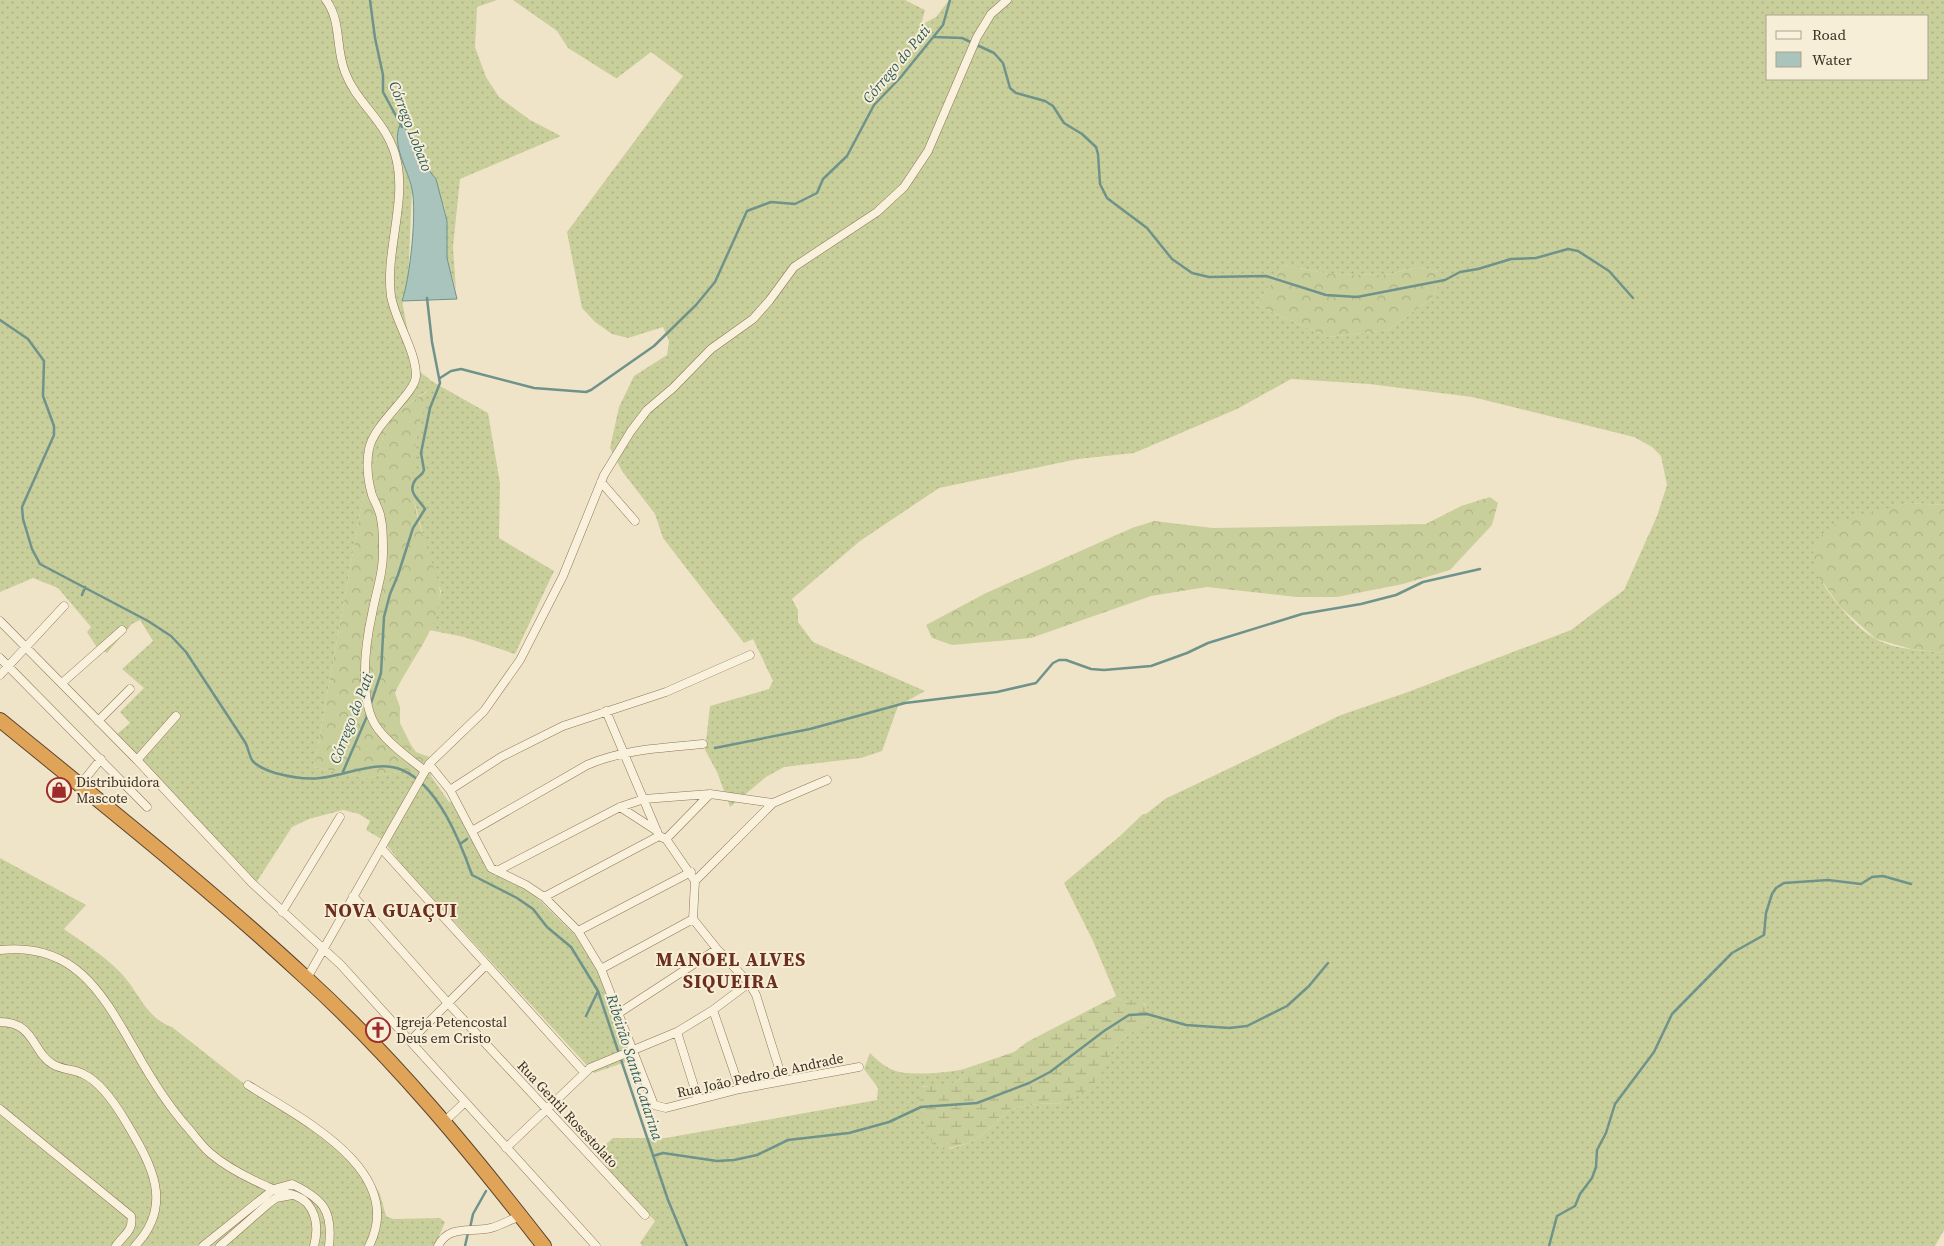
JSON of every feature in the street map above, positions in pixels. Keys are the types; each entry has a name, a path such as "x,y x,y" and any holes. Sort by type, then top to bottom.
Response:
{"highway":[{"path":"0,720 210,892 307,978 404,1078 444,1123 544,1246"}],"street":[{"path":"326,0 337,22 340,60 347,77 386,133 398,164 395,242 390,266 391,297 411,354 416,377 408,393 393,408 379,427 369,447 367,467 372,494 381,517 383,550 380,586 371,615 365,683 367,704 379,730 405,756 450,790 491,868 526,885 544,897 578,931 601,969 634,1052"},
{"path":"307,978 425,770 484,710 520,660 563,576 612,459 647,410 673,388 711,349 753,319 769,302 794,267 877,212 904,187 928,151 977,37 991,14 1007,0"},
{"path":"601,482 635,521"},
{"path":"0,675 64,606"},
{"path":"0,621 137,760 252,883 323,949 410,1041 596,1246"},
{"path":"62,683 122,630"},
{"path":"450,790 501,757 563,726 606,710 674,689 750,655"},
{"path":"0,658 147,807"},
{"path":"98,721 130,689"},
{"path":"606,710 661,835 691,872 695,881 693,919 718,950 749,983 762,1014 783,1081"},
{"path":"137,760 176,716"},
{"path":"472,831 587,765 624,752 703,744"},
{"path":"80,785 101,759"},
{"path":"695,881 773,803 827,780"},
{"path":"544,897 661,835 710,794"},
{"path":"497,871 620,807 644,799 710,794 773,803"},
{"path":"620,807 661,835"},
{"path":"282,912 340,817"},
{"path":"381,848 584,1072"},
{"path":"578,931 691,872"},
{"name":"Rua Gentil Rosestolato","path":"353,896 447,1002 645,1215"},
{"path":"601,969 693,919"},
{"path":"0,950 28,949 42,952 69,963 86,976 112,1011 138,1055 186,1126 211,1154 267,1187 292,1194 307,1204 313,1214 318,1233 314,1246"},
{"path":"619,1013 718,950"},
{"path":"410,1041 486,965"},
{"path":"506,1148 584,1072 677,1032 713,1010 749,983"},
{"path":"713,1010 740,1089"},
{"path":"0,1022 8,1022 20,1027 54,1065 84,1074 94,1082 118,1109 148,1158 154,1179 156,1201 148,1231 135,1246"},
{"path":"677,1032 698,1099"},
{"name":"Rua João Pedro de Andrade","path":"634,1052 651,1102 657,1107 666,1108 740,1089 859,1067"},
{"path":"248,1085 321,1132 345,1150 362,1170 372,1189 376,1208 376,1225 369,1246"},
{"path":"444,1123 464,1102"},
{"path":"0,1109 131,1216 132,1224 130,1229 116,1246"},
{"path":"204,1246 274,1189 292,1184 319,1199 327,1212 331,1230 330,1246"},
{"path":"220,1246 276,1198 292,1194"},
{"path":"438,1246 445,1235 451,1232 490,1228 520,1216"}],"green space":[{"path":"0,0 497,0 477,7 475,47 486,77 499,97 530,120 561,136 460,179 453,247 456,290 447,258 447,221 444,206 438,193 436,179 418,157 413,142 398,142 412,189 408,284 402,301 415,368 433,382 488,413 500,483 499,538 554,571 515,654 464,637 429,630 435,617 441,591 429,560 411,487 413,452 427,391 390,416 362,502 314,767 366,778 403,771 420,779 431,776 449,802 453,802 490,871 532,893 580,940 595,961 634,1059 594,1073 402,865 383,840 366,830 370,821 359,814 343,810 309,819 292,827 256,883 117,734 130,723 120,712 144,688 122,669 153,641 140,620 132,624 107,653 98,649 87,632 91,627 58,588 33,578 0,592"},
{"path":"513,0 905,0 925,10 921,25 936,17 949,0 1944,0 1944,505 1908,503 1879,512 1823,583 1846,614 1876,639 1900,647 1944,653 1944,1230 1935,1246 642,1246 640,1243 655,1221 611,1175 600,1149 613,1138 666,1138 877,1100 878,1088 864,1069 870,1053 885,1066 903,1073 949,1072 964,1069 964,1075 951,1084 923,1086 919,1102 923,1114 949,1149 969,1143 980,1137 1011,1109 1038,1104 1067,1103 1097,1079 1113,1048 1148,1019 1144,1003 1138,1001 1123,1002 1116,996 1093,941 1064,883 1143,814 1146,814 1165,799 1341,715 1408,692 1571,630 1624,590 1657,516 1667,485 1661,456 1652,447 1634,437 1472,397 1369,384 1291,379 1237,409 1134,453 1078,459 939,488 860,541 792,599 798,610 798,622 813,642 925,691 898,706 882,751 861,758 784,767 766,777 730,807 717,772 705,750 710,706 769,689 773,681 753,639 744,643 663,538 655,514 622,471 610,448 619,407 634,376 667,355 669,341 663,327 628,338 612,334 595,322 582,308 567,232 683,76 651,52 617,78 568,48 557,31","holes":["1284,265 1329,274 1385,275 1419,267 1438,272 1438,285 1432,298 1388,330 1328,337 1256,305"]},
{"path":"1284,265 1329,274 1385,275 1419,267 1438,272 1438,285 1432,298 1388,330 1328,337 1256,305"},
{"path":"428,391 416,442 413,490 420,526 438,580 440,592 435,619 395,693 400,707 400,723 411,745 416,752 435,759 431,776 420,779 403,771 366,778 314,767 362,502 390,416"},
{"path":"1490,497 1498,503 1492,525 1450,570 1403,584 1337,597 1296,597 1207,587 1151,596 1031,638 952,645 932,638 926,625 986,593 1132,528 1154,521 1213,528 1426,524 1461,506"},
{"path":"1908,503 1944,505 1944,653 1911,649 1876,639 1840,607 1815,571 1813,548 1816,540 1839,521"},
{"path":"0,858 86,905 64,929 114,966 127,979 155,1017 172,1027 261,1097 317,1128 353,1155 365,1169 380,1194 386,1216 393,1219 440,1218 445,1222 435,1246 0,1246"},
{"path":"1116,996 1123,1002 1138,999 1141,1001 1146,1007 1148,1019 1142,1027 1126,1036 1113,1048 1102,1073 1092,1086 1067,1103 1038,1104 1011,1109 980,1137 969,1143 942,1150 932,1143 919,1102 921,1087 955,1082 964,1075 964,1069 1014,1052 1027,1042"}],"water":[{"path":"400,125 404,125 418,157 436,179 447,221 447,258 457,299 402,301 410,262 414,213 412,189 399,149 398,133"}],"waterway":[{"name":"Córrego Lobato","path":"370,0 375,38 383,75 383,92 402,127"},
{"name":"Córrego do Pati","path":"440,378 451,371 461,369 534,388 586,392 654,346 696,305 715,282 747,211 771,202 795,204 817,193 823,179 847,156 874,105 900,78 943,25 950,0"},
{"path":"934,37 962,38 994,53 1003,63 1010,88 1016,93 1045,101 1053,106 1064,123 1082,134 1096,147 1100,184 1107,198 1147,228 1172,259 1192,273 1209,277 1266,276 1326,295 1357,297 1445,280 1460,272 1478,269 1511,259 1536,258 1568,249 1578,251 1609,271 1633,298"},
{"name":"Córrego do Pati","path":"370,706 381,673 384,617 390,594 413,528 425,509 414,495 412,488 416,479 424,470 421,453 430,408 440,383 432,342 427,298"},
{"name":"Ribeirão Santa Catarina","path":"0,320 28,339 44,361 43,396 54,426 54,435 22,507 23,519 32,549 40,564 148,621 171,636 186,652 245,742 252,760 259,766 269,771 308,779 330,777 372,767 392,767 415,777 426,788 446,815 472,875 517,898 533,909 547,927 571,947 598,991 668,1200 687,1246"},
{"path":"715,748 810,729 905,703 997,692 1036,683 1053,663 1059,660 1066,660 1091,669 1104,670 1151,666 1208,643 1302,614 1361,604 1396,595 1423,582 1480,569"},
{"path":"82,595 85,587"},
{"name":"Córrego do Pati","path":"342,774 368,714"},
{"path":"460,844 467,839"},
{"path":"1549,1246 1557,1216 1575,1206 1580,1194 1592,1178 1596,1167 1597,1150 1606,1133 1615,1104 1654,1052 1672,1014 1732,953 1764,935 1766,913 1776,888 1784,883 1828,880 1861,884 1872,877 1883,876 1911,884"},
{"path":"653,1156 663,1153 717,1161 734,1160 757,1155 788,1140 849,1133 889,1122 921,1107 977,1103 1029,1083 1050,1072 1104,1031 1129,1015 1147,1014 1186,1025 1229,1028 1247,1026 1287,1006 1309,986 1328,963"},
{"path":"586,1016 598,991"},
{"path":"470,1228 473,1214 486,1191"},
{"path":"465,1246 468,1233"}],"place":[{"name":"Distribuidora Mascote","path":"59,790"},
{"name":"Igreja Petencostal Deus em Cristo","path":"378,1030"}],"district":[{"name":"NOVA GUAÇUI","path":"391,910"},
{"name":"MANOEL ALVES SIQUEIRA","path":"731,970"}]}
